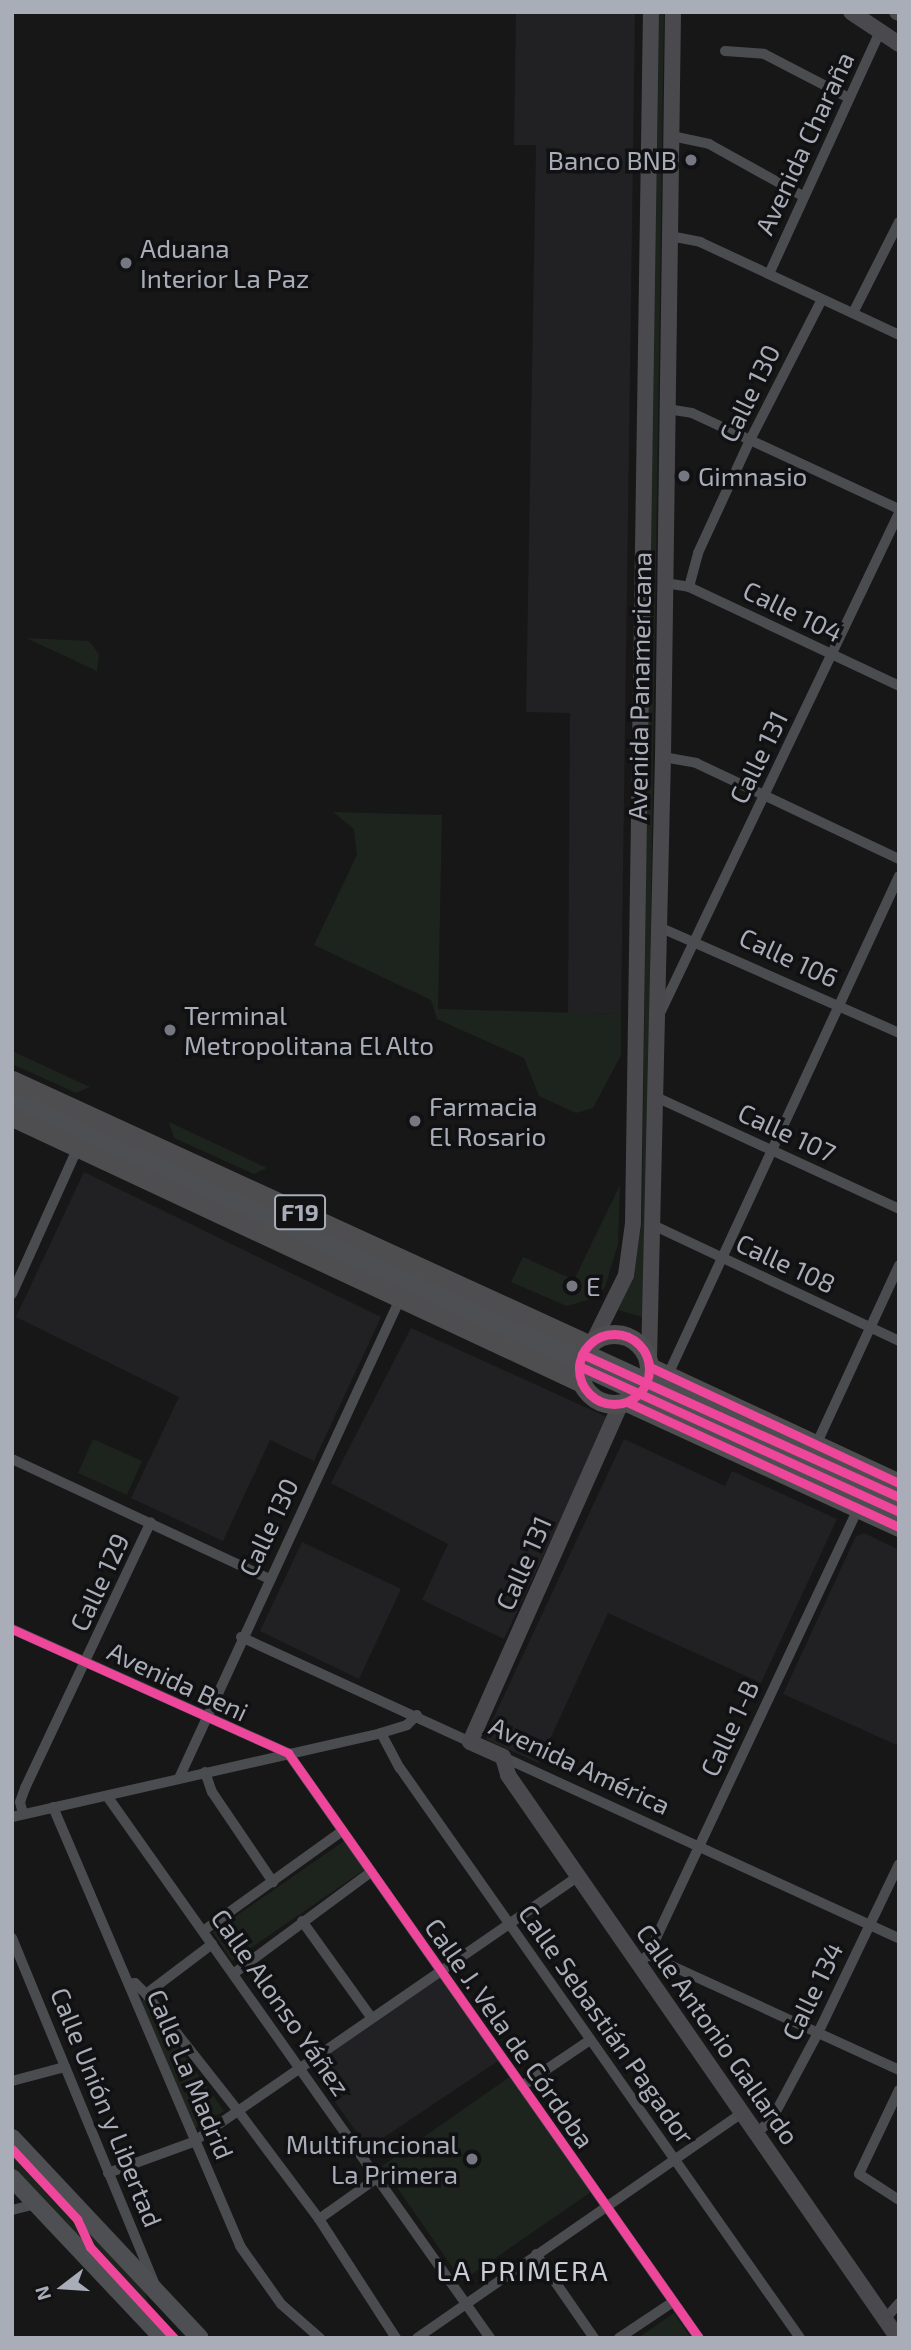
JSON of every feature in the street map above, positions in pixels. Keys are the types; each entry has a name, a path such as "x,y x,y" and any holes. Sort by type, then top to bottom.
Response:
{"highway":[{"name":"F19","path":"12,1080 585,1357 602,1402 647,1389 816,1445 899,1483"},
{"name":"F19","path":"12,1117 401,1299 585,1357"},
{"name":"F19","path":"585,1357 617,1333 631,1337 647,1389 858,1508 899,1527"}],"main road":[{"name":"Avenida Panamericana","path":"585,1357 626,1275 632,1246 651,12"},
{"name":"Avenida Panamericana","path":"647,1389 654,1226 663,757 673,12"},
{"path":"851,12 899,44"},
{"path":"636,1066 656,1066"},
{"name":"F19","path":"12,1091 585,1357 899,1512"},
{"name":"F19","path":"12,1105 585,1357"},
{"name":"F19","path":"647,1389 899,1497"},
{"name":"Calle 131","path":"470,1742 647,1389"},
{"name":"Avenida América","path":"470,1742 503,1757"},
{"name":"Calle Antonio Gallardo","path":"503,1757 508,1775 577,1877 643,1959 743,2112 898,2338"},
{"path":"12,2138 200,2338"},
{"path":"12,2178 163,2338"},
{"path":"150,2323 163,2299"}],"street":[{"name":"Avenida Charaña","path":"769,274 880,32"},
{"path":"726,51 764,54 849,98"},
{"path":"672,136 709,144 803,196"},
{"path":"853,313 898,227"},
{"path":"670,236 700,242 899,335"},
{"name":"Calle 130","path":"689,587 698,554 750,440 821,299"},
{"path":"667,409 692,413 899,511"},
{"name":"Calle 131","path":"656,1020 766,797 899,511"},
{"name":"Calle 104","path":"666,583 689,587 899,686"},
{"path":"663,757 696,763 899,859"},
{"path":"647,1389 722,1258 899,876"},
{"name":"Calle 106","path":"659,927 695,939 899,1033"},
{"name":"Calle 107","path":"656,1097 899,1209"},
{"path":"14,1286 78,1147"},
{"name":"Calle 108","path":"654,1226 899,1341"},
{"path":"816,1445 899,1265"},
{"name":"Calle 130","path":"180,1776 241,1637 401,1299"},
{"path":"12,1459 269,1579"},
{"name":"Calle 1-B","path":"643,1959 858,1508"},
{"name":"Calle 129","path":"18,1816 16,1800 151,1522"},
{"name":"Avenida Beni","path":"12,1629 288,1753"},
{"name":"Avenida América","path":"241,1637 417,1715 470,1742"},
{"path":"18,1816 180,1776 381,1733 407,1725 417,1715"},
{"name":"Calle Sebastián Pagador","path":"381,1733 400,1768 800,2338"},
{"name":"Calle J. Vela de Córdoba","path":"288,1753 698,2338"},
{"name":"Avenida América","path":"503,1757 899,1938"},
{"path":"205,1772 212,1792 273,1882"},
{"name":"Calle Alonso Yáñez","path":"107,1796 490,2338"},
{"name":"Calle La Madrid","path":"53,1807 193,2142 240,2246 281,2304 320,2338"},
{"path":"203,1931 342,1831"},
{"name":"Calle 134","path":"758,2133 772,2119 818,2033 899,1864"},
{"path":"233,1973 371,1871"},
{"path":"108,2173 193,2142 439,1968 577,1877"},
{"path":"302,1921 371,2017"},
{"name":"Calle Unión y Libertad","path":"12,1938 16,1956 163,2299"},
{"path":"146,1994 212,1944"},
{"path":"643,1959 899,2070"},
{"path":"129,1984 135,1983 146,1994 239,2112 319,2219 396,2338"},
{"path":"522,2086 590,2040"},
{"path":"12,2081 65,2067"},
{"path":"899,2090 859,2174 899,2200"},
{"path":"417,2338 743,2112"},
{"path":"319,2219 377,2178"},
{"path":"12,2210 36,2204"},
{"path":"536,2254 594,2338"},
{"path":"619,2338 673,2302"},
{"path":"886,2318 899,2303"}],"shaded area":[{"path":"516,12 635,12 621,1014 568,1013 570,713 526,712 536,145 514,145"},
{"path":"656,12 664,12 645,1318 618,1310 634,1268 642,1222"},
{"path":"26,638 89,641 99,654 97,671"},
{"path":"333,812 442,815 438,1009 621,1014 621,1055 593,1108 576,1113 539,1096 524,1058 437,1019 431,1000 314,945 357,855 354,829"},
{"path":"12,1051 90,1087 76,1093 12,1064"},
{"path":"169,1122 267,1168 254,1174 174,1138"},
{"path":"84,1172 381,1317 314,1461 270,1440 223,1541 131,1498 179,1397 16,1317"},
{"path":"620,1185 618,1244 605,1287 594,1298 567,1306 511,1282 523,1257 574,1280"},
{"path":"411,1328 609,1418 504,1639 422,1600 448,1544 331,1483"},
{"path":"93,1439 142,1461 127,1495 78,1473"},
{"path":"624,1439 725,1486 732,1471 837,1519 761,1683 608,1613 539,1763 487,1740 486,1734"},
{"path":"864,1533 899,1550 899,1746 783,1694 856,1536"},
{"path":"302,1542 401,1589 359,1679 260,1631"},
{"path":"347,1839 367,1868 232,1961 213,1932"},
{"path":"440,1976 501,2059 368,2148 310,2067"},
{"path":"144,1999 224,2111 192,2130 138,2003"},
{"name":"Multifuncional La Primera","path":"511,2076 591,2192 462,2281 382,2166"},
{"path":"12,2145 142,2283 151,2312 12,2170"},
{"path":"674,2313 691,2338 638,2338"}],"cycle path":[{"path":"607,1334 621,1334 634,1339 644,1349 649,1369 644,1389 634,1399 621,1404 607,1404 594,1399 584,1389 579,1376 579,1362 584,1349 594,1339 607,1334"},
{"path":"582,1354 899,1497"},
{"path":"579,1366 899,1512"},
{"path":"650,1367 899,1483"},
{"path":"627,1402 899,1527"},
{"path":"12,1629 288,1753 699,2338"},
{"path":"12,2149 77,2219 90,2247 174,2338"}],"place":[{"name":"Banco BNB","path":"691,160"},
{"name":"Aduana Interior La Paz","path":"126,263"},
{"name":"Gimnasio","path":"684,476"},
{"name":"Terminal Metropolitana El Alto","path":"170,1030"},
{"name":"Farmacia El Rosario","path":"415,1121"},
{"name":"E","path":"572,1286"},
{"name":"Multifuncional La Primera","path":"472,2159"}],"district":[{"name":"LA PRIMERA","path":"523,2270"}]}
